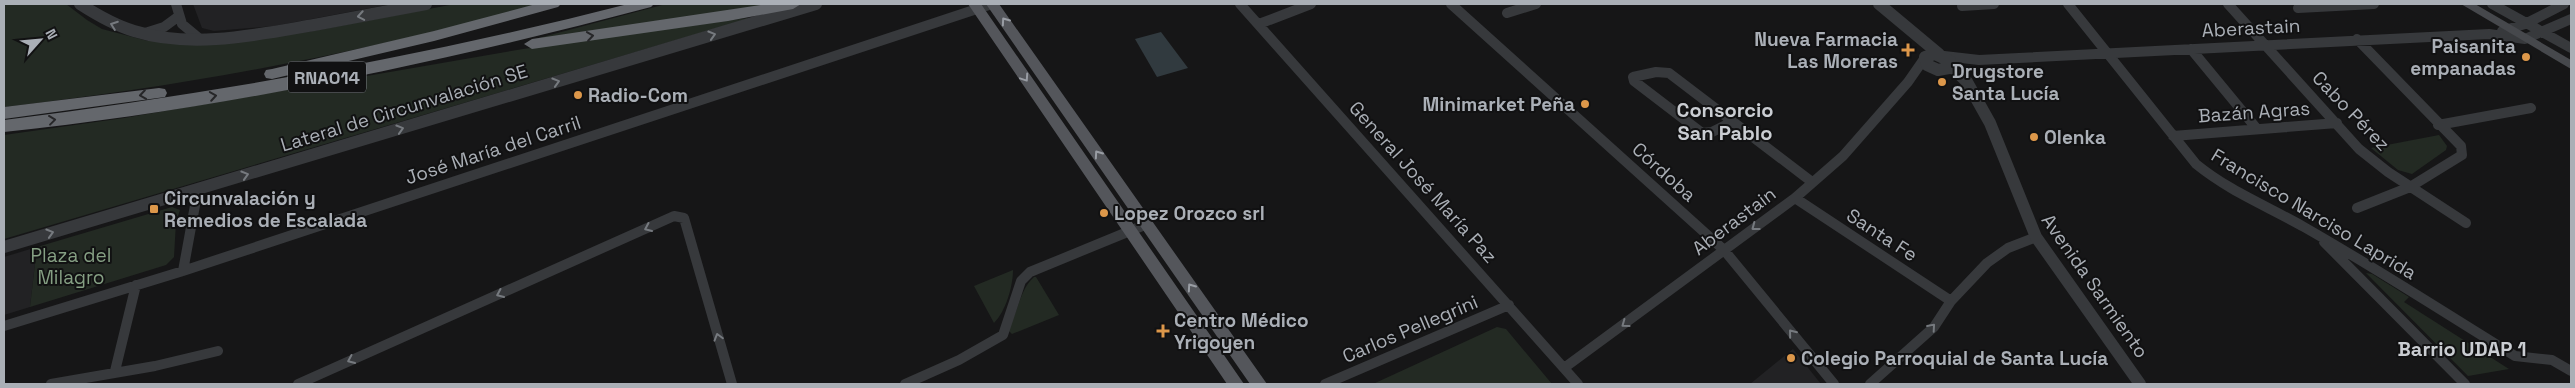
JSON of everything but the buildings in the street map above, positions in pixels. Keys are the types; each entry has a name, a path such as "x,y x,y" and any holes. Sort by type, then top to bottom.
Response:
{"highway":[{"path":"272,74 434,36 553,4"},
{"name":"RNA014","path":"4,113 109,100 272,74 460,38 603,4"},
{"name":"RNA014","path":"4,126 147,107 334,75 569,24 646,4"},
{"path":"334,75 487,50 728,16 793,4"}],"main road":[{"path":"2467,4 2571,65"},
{"path":"984,5 1147,224 1259,384"},
{"path":"984,5 1131,231 1236,384"}],"street":[{"path":"80,4 108,23 143,34 200,39 272,32 426,4"},
{"path":"176,4 185,28 200,39"},
{"name":"Lateral de Circunvalación SE","path":"4,247 816,4"},
{"name":"General José María Paz","path":"1240,4 1510,305 1578,384"},
{"path":"1259,24 1311,4"},
{"name":"Córdoba","path":"1451,4 1724,250 1834,384"},
{"path":"1508,13 1536,4"},
{"name":"Avenida Sarmiento","path":"1879,4 1976,96 1987,115 2022,212 2036,238 2140,384"},
{"path":"1962,6 1994,4"},
{"name":"Francisco Narciso Laprida","path":"2068,4 2196,164 2210,176 2318,236 2515,356 2542,356 2558,361 2571,371"},
{"name":"Cabo Pérez","path":"2228,4 2359,149 2410,187 2466,224"},
{"path":"2298,8 2374,4"},
{"path":"2492,4 2571,48"},
{"path":"2489,34 2525,24 2564,4"},
{"name":"José María del Carril","path":"4,326 183,271 984,5"},
{"path":"143,34 164,27 179,16"},
{"path":"2525,39 2571,19"},
{"name":"Avenida Sarmiento","path":"1907,30 1924,58"},
{"name":"Aberastain","path":"1908,82 1944,64 1979,60 2108,55 2358,39 2489,34 2525,39"},
{"path":"2357,208 2410,187 2462,155 2461,146 2358,39"},
{"path":"2191,49 2257,129"},
{"path":"1924,58 1926,65 1944,64"},
{"name":"Aberastain","path":"1564,368 1794,198 1843,156 1908,82 1924,58"},
{"path":"1732,122 1712,132 1702,133 1634,81 1633,77 1656,72 1669,73 1812,182"},
{"path":"2438,124 2531,108"},
{"name":"Bazán Agras","path":"2173,136 2337,123"},
{"path":"183,271 198,189"},
{"name":"Santa Fe","path":"1794,198 1951,301"},
{"path":"298,384 674,216 684,218 732,384"},
{"path":"905,384 959,360 1003,335 1021,281 1030,272 1147,224"},
{"path":"2318,236 2465,384"},
{"path":"1870,384 1934,326 1951,301 1987,264 2008,248 2036,238"},
{"path":"115,371 136,285"},
{"name":"Carlos Pellegrini","path":"1325,384 1510,305"},
{"path":"50,384 115,371 176,363 218,352"}],"shaded area":[{"path":"193,4 392,4 274,26 214,31 202,28"},
{"path":"1161,32 1188,68 1157,77 1135,39"},
{"path":"37,247 30,307 4,315 4,257"},
{"name":"Colegio Parroquial de Santa Lucía","path":"1793,349 1821,384 1750,384"}],"green space":[{"path":"4,4 66,4 102,29 148,41 308,32 455,4 540,4 407,38 274,66 139,89 4,107"},
{"path":"666,4 784,4 756,10 535,39"},
{"path":"747,18 4,239 4,135 124,118 523,49"},
{"path":"2439,135 2447,146 2446,150 2412,174 2398,170 2371,148"},
{"name":"Plaza del Milagro","path":"172,207 180,210 176,222 174,257 166,265 30,307 37,247"},
{"path":"1013,270 1008,298 1002,312 994,323 974,286"},
{"path":"2366,273 2372,274 2409,297 2404,302 2509,369 2468,376"},
{"path":"1036,277 1059,315 1012,334 1007,329 1025,288"},
{"path":"1497,327 1506,329 1552,384 1373,384"}],"place":[{"name":"Nueva Farmacia Las Moreras","path":"1908,50"},
{"name":"Paisanita empanadas","path":"2526,57"},
{"name":"Drugstore Santa Lucía","path":"1942,82"},
{"name":"Radio-Com","path":"578,95"},
{"name":"Minimarket Peña","path":"1585,104"},
{"name":"Olenka","path":"2034,137"},
{"name":"Circunvalación y Remedios de Escalada","path":"154,209"},
{"name":"Lopez Orozco srl","path":"1104,213"},
{"name":"Centro Médico Yrigoyen","path":"1163,331"},
{"name":"Colegio Parroquial de Santa Lucía","path":"1791,358"}],"district":[{"name":"Consorcio San Pablo","path":"1725,122"},
{"name":"Barrio UDAP 1","path":"2462,349"}]}
